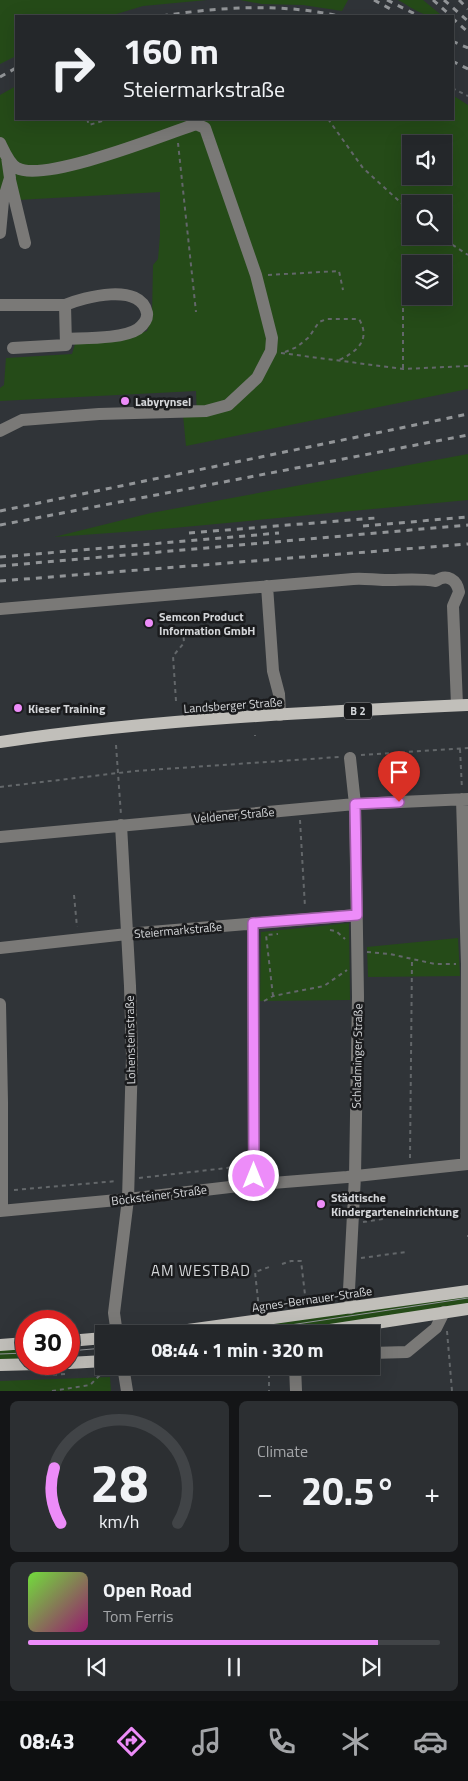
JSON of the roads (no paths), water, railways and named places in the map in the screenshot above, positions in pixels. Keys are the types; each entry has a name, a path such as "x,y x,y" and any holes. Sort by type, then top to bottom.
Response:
{"main road":[{"name":"Landsberger Straße","path":"0,742 92,729 280,715 463,705"},
{"name":"Agnes-Bernauer-Straße","path":"225,1325 468,1291"},
{"path":"361,1325 468,1309"},
{"path":"80,1340 95,1339"},
{"path":"0,1345 15,1344"},
{"path":"0,1365 15,1367"},
{"path":"80,1368 95,1368"}],"street":[{"path":"0,143 7,157 16,168 26,171 54,170 70,167 196,124 205,128 256,275 277,352 257,378 228,405 206,411 99,414 22,420 0,431"},
{"path":"7,157 25,243"},
{"path":"0,224 3,201 10,178"},
{"path":"0,305 65,305 96,296 132,296 143,302 147,314 146,321 137,330 110,337 66,339"},
{"path":"13,348 66,344 65,305"},
{"path":"0,609 369,578 383,580 422,578 436,581 441,578 449,578 456,584 459,592 453,606 463,705"},
{"path":"266,586 273,671 279,694 280,715"},
{"name":"Schladminger Straße","path":"349,757 355,804 358,997 355,1176 349,1290 351,1308"},
{"path":"465,799 467,1164"},
{"name":"Veldener Straße","path":"0,837 355,804 465,799"},
{"name":"Lohensteinstraße","path":"116,1325 114,1314 128,1199 132,1054 121,825"},
{"name":"Steiermarkstraße","path":"0,948 127,934 357,915"},
{"path":"253,923 254,1184"},
{"path":"0,1004 1,1211"},
{"name":"Böcksteiner Straße","path":"1,1211 467,1164"},
{"path":"380,1353 407,1352 436,1328 444,1312"},
{"path":"127,1391 128,1375"},
{"path":"295,1375 296,1391"}],"tram line":[{"path":"290,1325 468,1298"},
{"path":"80,1350 95,1349"},
{"path":"0,1354 15,1353"}],"railway":[{"path":"374,0 394,11"},
{"path":"387,0 417,15"},
{"path":"433,0 450,15"},
{"path":"444,0 468,21"},
{"path":"459,0 468,9"},
{"path":"169,15 205,10 250,8 295,9 333,15"},
{"path":"454,20 468,32"},
{"path":"454,42 468,48"},
{"path":"454,62 468,69"},
{"path":"0,77 15,69"},
{"path":"0,511 468,414"},
{"path":"0,525 468,435"},
{"path":"363,526 468,517"},
{"path":"189,533 376,518"},
{"path":"0,566 468,525"},
{"path":"0,557 279,533"},
{"path":"0,581 468,544"}],"place":[{"name":"Labyrynsel","path":"125,401"},
{"name":"Semcon Product Information GmbH","path":"149,623"},
{"name":"Kieser Training","path":"18,708"},
{"name":"Städtische Kindergarteneinrichtung","path":"321,1204"}],"district":[{"name":"AM WESTBAD","path":"201,1270"}]}
